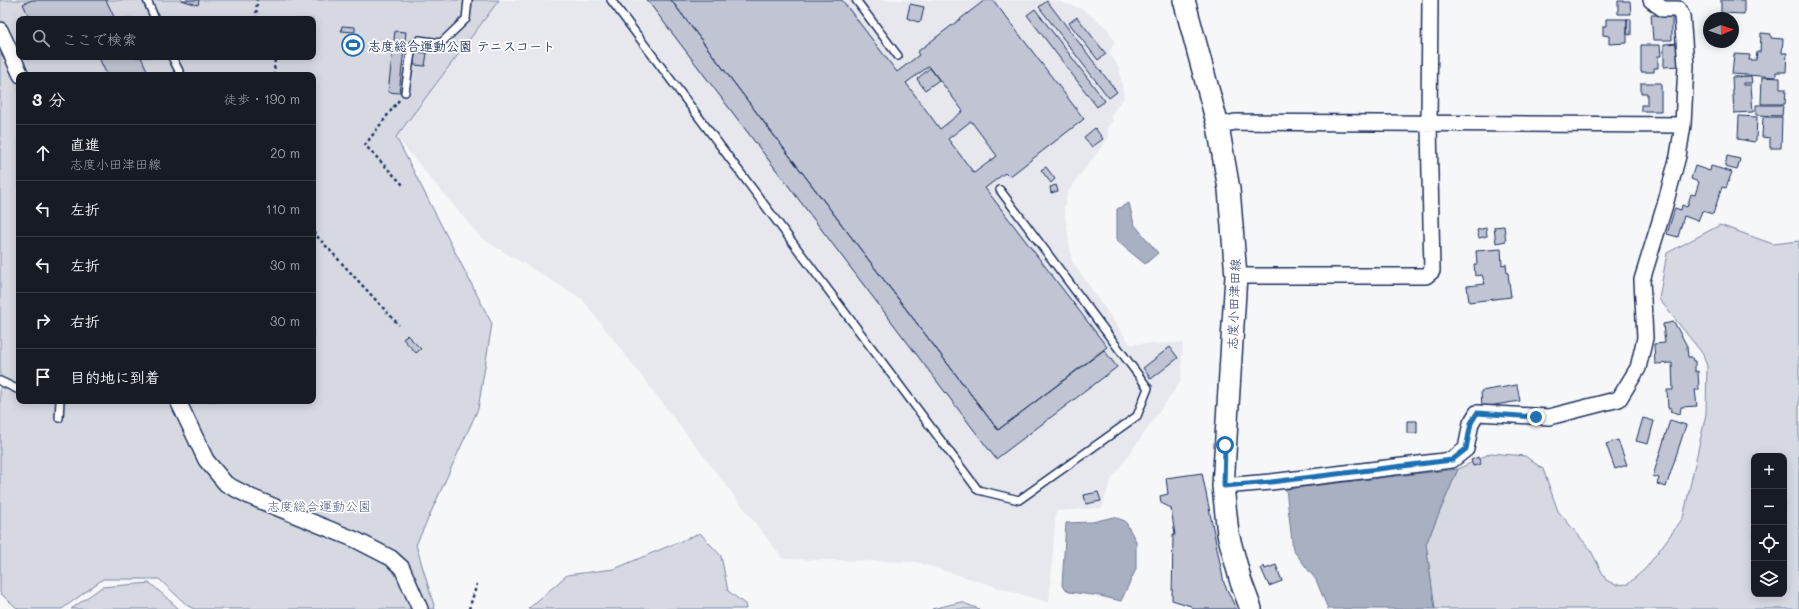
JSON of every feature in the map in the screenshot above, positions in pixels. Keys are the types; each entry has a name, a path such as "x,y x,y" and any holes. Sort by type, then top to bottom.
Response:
{"main road":[{"name":"志度小田津田線","path":"1184,0 1218,126 1229,189 1236,276 1224,486 1228,534 1241,582 1251,609"}],"street":[{"path":"1236,276 1426,276 1432,271 1429,125 1430,0"},
{"path":"1224,486 1271,482 1452,460 1466,449 1471,423 1477,413 1549,417 1619,399 1638,368 1645,338 1642,280 1676,163 1683,125 1686,65 1682,16 1678,9 1663,9 1651,0"},
{"path":"0,30 20,72"},
{"path":"1218,126 1235,122 1429,125 1683,125"},
{"path":"179,404 206,460 226,484 251,497 356,540 391,558 402,568 420,609"}],"lane":[{"path":"147,0 154,16"},
{"path":"405,92 412,46 419,40 441,43 466,19 468,0"},
{"path":"611,0 978,490 1019,500 1137,416 1148,388 1000,190"},
{"path":"856,0 898,56"},
{"path":"174,60 180,72"},
{"path":"0,381 16,389"},
{"path":"59,418 60,404"}],"path":[{"path":"256,16 257,0"},
{"path":"274,72 275,60"},
{"path":"403,185 365,145 405,92"},
{"path":"316,235 398,325"},
{"path":"469,609 477,584"}],"shaded area":[{"path":"499,0 1053,0 1083,9 1108,29 1115,42 1109,53 1119,67 1124,97 1111,115 1113,121 1107,127 1109,137 1067,193 1064,209 1072,261 1130,344 1183,343 1181,381 1111,480 1102,508 1056,511 1049,603 916,562 783,559 582,299 481,238 396,137"}],"green space":[{"name":"志度総合運動公園","path":"0,0 499,0 396,137 492,324 478,409 416,545 435,609 194,609 188,606 159,579 103,579 62,609 18,609 0,593"},
{"path":"1720,225 1773,244 1799,241 1799,609 1435,609 1426,544 1458,469 1491,453 1525,456 1543,469 1558,511 1590,549 1606,580 1616,585 1628,584 1646,568 1683,518 1706,414 1707,366 1703,354 1659,299 1667,253"},
{"path":"700,533 721,556 728,591 745,604 746,609 528,609 567,575 614,569"},
{"path":"150,583 179,609 71,609 102,587"},
{"path":"961,602 979,609 932,609"}],"water":[{"path":"1129,203 1134,224 1158,253 1145,264 1117,241 1117,209"},
{"path":"1458,469 1426,544 1435,609 1328,609 1316,580 1293,550 1286,489"},
{"path":"1114,517 1125,521 1136,541 1136,569 1121,601 1100,596 1069,592 1064,589 1062,585 1066,523 1092,522"}],"building":[{"path":"32,0 106,0 114,16 29,16 23,4"},
{"path":"181,0 199,0 198,5"},
{"path":"647,0 671,0 998,430 1104,350 1117,367 996,459"},
{"path":"671,0 842,0 897,72 919,55 917,52 985,0 993,0 1084,119 1009,177 1005,173 985,188 1107,347 998,430","holes":["929,66 963,111 940,129 906,83","971,121 997,156 974,173 948,139"]},
{"path":"1721,0 1744,0 1744,14 1739,14 1739,12 1721,12"},
{"path":"1047,1 1117,92 1109,98 1039,7"},
{"path":"1618,1 1630,1 1631,14 1618,14"},
{"path":"910,4 924,7 921,21 918,22 907,18"},
{"path":"1035,9 1105,101 1097,107 1027,15"},
{"path":"1651,15 1672,15 1672,40 1653,40"},
{"path":"1077,17 1106,54 1098,60 1069,23"},
{"path":"1606,19 1627,19 1627,43 1609,44 1609,36 1603,35 1603,26 1606,26"},
{"path":"1627,19 1631,19 1631,35 1627,34"},
{"path":"342,26 355,27 355,32 341,31"},
{"path":"395,31 406,32 399,93 388,92"},
{"path":"1761,33 1771,34 1771,38 1783,39 1782,53 1787,53 1786,72 1776,72 1776,77 1732,74 1734,54 1750,55 1749,60 1756,60 1757,52 1760,52"},
{"path":"1679,43 1679,66 1664,67 1664,44"},
{"path":"1641,45 1660,45 1661,56 1658,56 1658,68 1654,68 1654,72 1641,72"},
{"path":"415,52 427,53 425,66 414,65"},
{"path":"100,60 142,60 148,72 106,72"},
{"path":"930,68 939,80 925,90 917,79"},
{"path":"1751,76 1752,83 1743,83 1743,85 1751,85 1753,112 1734,113 1732,77"},
{"path":"1762,77 1780,78 1780,89 1786,89 1785,104 1761,104"},
{"path":"1641,83 1661,83 1661,111 1641,111 1641,105 1647,105 1647,93 1641,93"},
{"path":"1756,105 1783,105 1782,116 1756,115"},
{"path":"1739,116 1757,117 1756,140 1754,142 1738,139"},
{"path":"1763,117 1782,117 1781,148 1770,148 1770,138 1762,137"},
{"path":"1095,128 1103,139 1092,147 1084,137"},
{"path":"1727,156 1740,159 1737,170 1725,167"},
{"path":"1695,166 1710,171 1711,166 1732,172 1726,188 1722,187 1713,214 1702,211 1698,221 1684,216 1678,237 1667,234 1675,208 1681,210 1682,205 1687,207 1691,194 1695,195 1699,182 1691,179"},
{"path":"1046,167 1055,179 1051,183 1041,170"},
{"path":"1056,185 1058,191 1051,193 1050,187"},
{"path":"1504,226 1506,241 1496,243 1494,227"},
{"path":"1486,228 1487,236 1479,238 1477,230"},
{"path":"1501,249 1502,265 1506,264 1511,297 1469,302 1467,286 1485,284 1482,275 1475,276 1474,264 1477,264 1476,251"},
{"path":"1674,322 1687,346 1688,357 1692,357 1693,361 1695,361 1695,372 1698,371 1699,390 1695,390 1697,406 1681,407 1680,414 1670,411 1672,408 1668,408 1667,390 1673,390 1672,363 1655,364 1654,344 1665,343 1663,324"},
{"path":"407,335 421,349 416,353 403,339"},
{"path":"1170,347 1178,358 1151,379 1143,368"},
{"path":"1517,385 1520,401 1482,407 1481,391"},
{"path":"1643,418 1654,421 1648,444 1636,441"},
{"path":"1670,420 1686,425 1666,487 1657,484 1659,478 1653,476"},
{"path":"1407,421 1417,421 1417,433 1407,433"},
{"path":"1618,440 1627,465 1615,469 1606,444"},
{"path":"1478,457 1481,464 1473,466 1471,460"},
{"path":"1202,473 1224,583 1236,609 1193,609 1191,606 1172,600 1173,535 1175,535 1171,508 1161,503 1160,496 1168,494 1166,478"},
{"path":"1098,492 1101,501 1086,504 1084,495"},
{"path":"1276,565 1282,581 1269,586 1261,568 1264,566 1265,569"}],"place":[{"name":"志度総合運動公園 テニスコート","path":"353,45"}],"route":[{"path":"1225,445 1224,486 1271,482 1452,460 1466,449 1471,423 1477,413 1536,417"}]}
